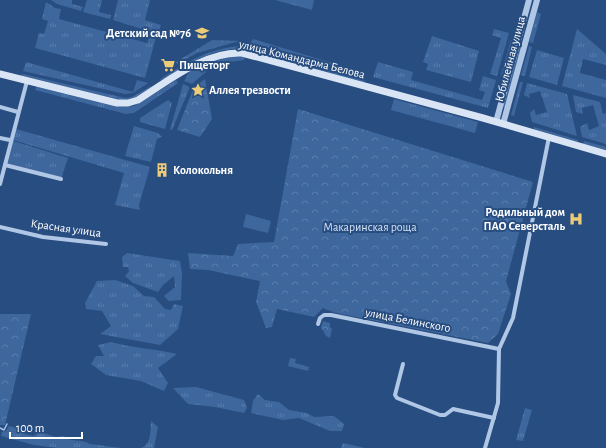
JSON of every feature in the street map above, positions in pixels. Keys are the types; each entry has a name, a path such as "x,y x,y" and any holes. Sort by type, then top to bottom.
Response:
{"main road":[{"name":"улица Командарма Белова","path":"0,74 117,103 128,103 138,100 207,58 222,53 242,53 504,124 606,154"}],"street":[{"name":"Юбилейная улица","path":"496,122 529,0"},
{"name":"Юбилейная улица","path":"504,124 537,0"},
{"path":"527,8 535,10"},
{"path":"0,184 10,140 27,81"},
{"path":"0,107 18,112"},
{"path":"485,448 498,403 499,349 513,318 549,137"},
{"path":"0,138 10,140"},
{"path":"5,165 61,179"},
{"name":"Красная улица","path":"0,227 43,237 106,244"},
{"name":"улица Белинского","path":"318,324 320,318 324,315 331,315 499,349"},
{"path":"403,364 394,395 397,398 440,415 445,415 453,409 494,418"}],"green space":[{"path":"51,0 72,0 72,4 83,7 81,11 57,4"},
{"path":"87,0 102,0 99,12 111,15 110,19 83,12"},
{"path":"118,0 150,0 145,20 161,25 158,34 113,20"},
{"path":"275,0 314,0 312,10"},
{"path":"46,2 55,8 61,9 59,19 147,43 150,34 156,37 145,78 35,48 39,33 44,34 48,21 42,19"},
{"path":"537,12 541,14 533,43 529,42"},
{"path":"494,29 509,33 497,76 490,74 501,38 492,35"},
{"path":"577,29 606,54 606,65 583,59 580,73 606,80 606,98 562,86"},
{"path":"432,36 479,51 471,82 426,70 428,64 423,62"},
{"path":"253,39 365,73 366,75 250,43"},
{"path":"212,40 242,41 241,43 236,42 197,53 177,64 176,62"},
{"path":"511,40 516,41 506,76 501,75"},
{"path":"520,43 523,44 506,108 503,107"},
{"path":"239,46 237,49 208,55 191,63 165,79 159,80 206,54 216,50"},
{"path":"529,46 532,47 525,76 521,75"},
{"path":"249,47 365,78 364,83 248,53"},
{"path":"537,50 564,58 557,85 529,77"},
{"path":"245,55 244,60 221,63 207,71 203,64 213,58"},
{"path":"26,62 133,92 137,80 148,83 133,93 125,94 23,71"},
{"path":"378,62 413,72 411,80 482,100 485,92 479,90 483,76 496,80 488,108 373,77"},
{"path":"201,64 206,72 192,84 184,81 190,71"},
{"path":"23,74 125,98 132,97 151,86 150,89 136,97 119,100 20,75"},
{"path":"205,79 212,119 200,137 177,130 194,87"},
{"path":"176,80 178,83 134,113 126,114 35,90 37,85 122,107 134,106"},
{"path":"520,82 523,82 514,116 511,115"},
{"path":"527,83 567,94 577,136 532,122 530,113 534,109 536,115 547,112 540,91 529,94 530,98 524,95"},
{"path":"183,84 190,87 172,130 170,130"},
{"path":"573,95 600,102 603,114 606,113 606,144 582,137 580,127 587,123 589,130 599,126 593,105 582,108 583,114 576,112"},
{"path":"394,99 478,122 475,133 391,110"},
{"path":"168,100 172,103 165,129 140,122 140,118"},
{"name":"Макаринская роща","path":"298,109 533,182 506,281 511,294 498,334 488,343 336,313 323,308 314,317 277,309 272,327 266,328 256,302 260,281 208,270 190,269 188,253 233,256 238,244 274,242"},
{"path":"134,126 158,133 162,137 157,139 151,162 125,156"},
{"path":"534,127 578,140 578,142 534,129"},
{"path":"16,129 150,167 139,205 140,210 115,205 124,173 13,140"},
{"path":"10,140 68,158 61,179 5,165"},
{"path":"584,141 606,147 606,150 583,144"},
{"path":"246,214 271,221 268,233 243,227"},
{"path":"127,253 180,261 182,273 181,300 169,301 164,296 175,287 174,276 163,285 158,292 133,283 125,276 129,271 128,267 123,267 122,257"},
{"path":"115,280 133,286 144,296 154,297 165,309 171,310 174,304 183,306 178,329 160,345 100,334 111,326 102,311 86,309 85,303 97,281"},
{"path":"0,314 31,314 5,425 0,425"},
{"path":"323,321 330,323 330,327 332,329 330,338 326,336 321,327"},
{"path":"111,342 177,354 158,368 168,383 164,391 141,381 106,375 91,364 96,356 104,356 98,345"},
{"path":"290,358 296,359 295,363 309,367 308,371 288,366"},
{"path":"196,387 244,400 247,408 244,413 215,407 188,404 173,388"},
{"path":"258,394 265,400 279,402 289,410 307,413 314,417 334,416 344,424 342,431 330,431 299,418 283,420 251,413 253,401"},
{"path":"525,408 532,410 523,441 516,440"},
{"path":"151,421 158,427 154,448 141,448 145,446 149,440"},
{"path":"9,426 23,429 25,434 33,436 40,432 56,437 63,436 90,444 122,448 57,448 34,445 1,436 2,432 6,431"},
{"path":"343,443 365,448 341,448"}],"waterway":[{"path":"0,428 4,430 7,424"}],"place":[{"name":"Детский сад №76","path":"202,33"},
{"name":"Пищеторг","path":"168,65"},
{"name":"Аллея трезвости","path":"198,90"},
{"name":"Колокольня","path":"162,170"},
{"name":"Родильный дом ПАО Северсталь","path":"576,219"}]}
